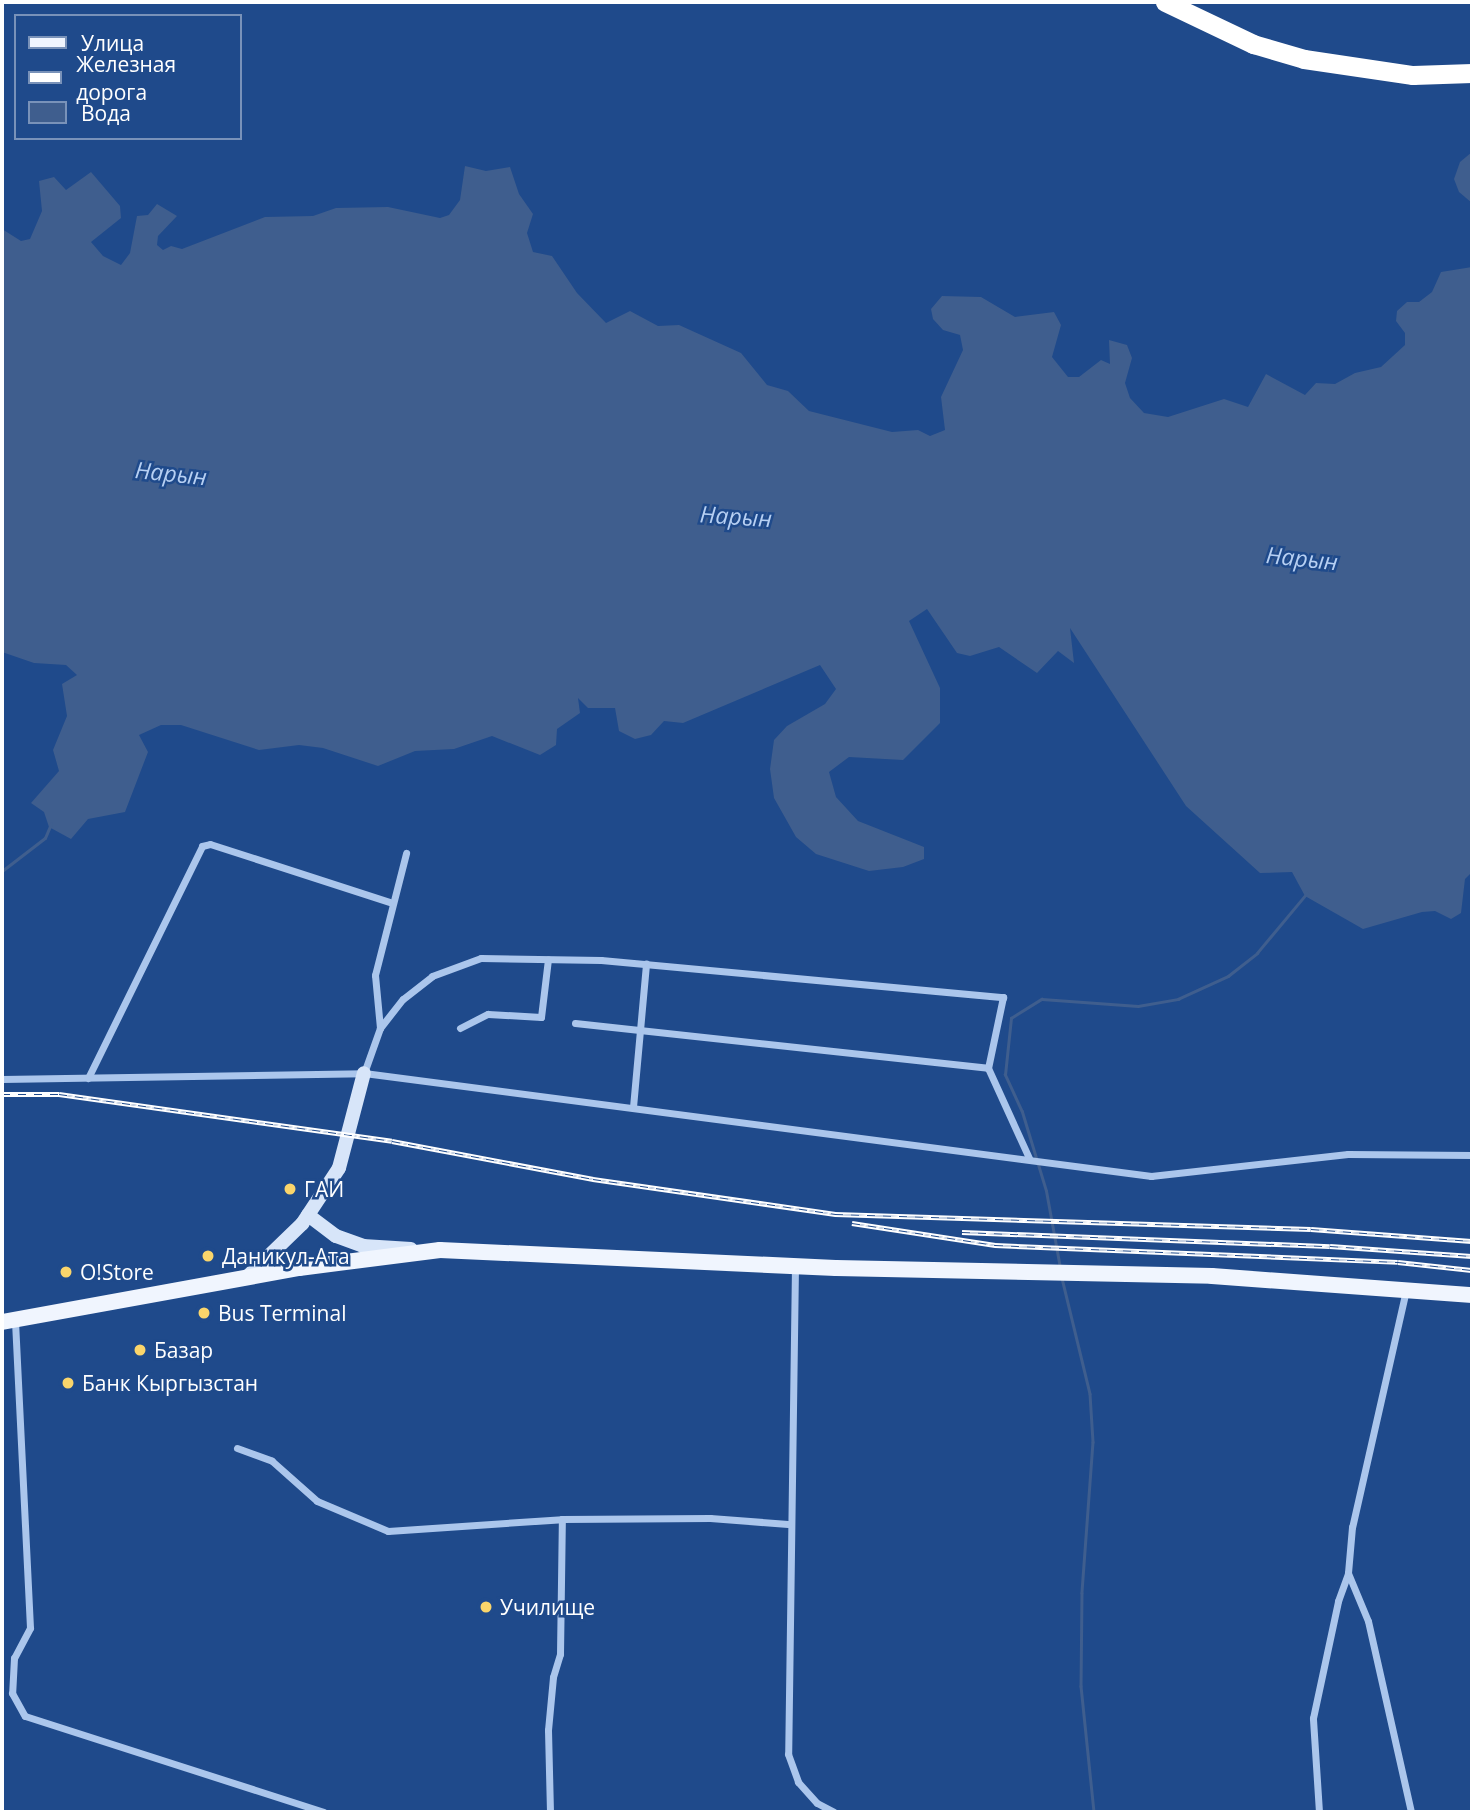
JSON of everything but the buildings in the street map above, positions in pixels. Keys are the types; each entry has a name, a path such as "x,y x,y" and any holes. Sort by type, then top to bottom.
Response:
{"highway":[{"path":"1164,2 1253,44 1304,59 1413,75 1472,73"}],"main road":[{"path":"8,1321 246,1278 440,1250 795,1266 1212,1276 1472,1295"}],"street":[{"path":"88,1079 202,846 210,844 390,902"},
{"path":"380,1028 375,975 390,902 406,853"},
{"path":"246,1278 308,1215 339,1168 364,1073 380,1028 404,999 432,976 481,958 646,964 1003,997 988,1068 1029,1158"},
{"path":"460,1028 488,1014 541,1017 548,959"},
{"path":"633,1107 643,1028 646,964"},
{"path":"575,1023 643,1028 988,1068"},
{"path":"2,1079 364,1073 1150,1175 1348,1154 1472,1155"},
{"path":"308,1215 336,1236 363,1246 440,1250"},
{"path":"795,1266 788,1524 792,1593 788,1754 798,1782 817,1803 834,1812"},
{"path":"1319,1812 1313,1718 1338,1601 1348,1573 1352,1527 1406,1290"},
{"path":"8,1321 30,1628 14,1658 12,1693 25,1716 324,1812"},
{"path":"237,1448 272,1461 317,1501 388,1531 562,1519 710,1518 788,1524"},
{"path":"550,1812 548,1730 552,1676 560,1654 562,1519"},
{"path":"1348,1573 1368,1621 1411,1812"}],"water":[{"path":"1472,152 1472,203 1459,192 1454,179 1460,162"},
{"name":"Нарын","path":"465,166 486,171 510,167 519,194 533,214 527,233 533,252 552,256 577,293 606,323 630,311 658,326 679,325 741,353 767,385 788,391 809,411 892,432 918,430 930,436 945,430 941,397 963,350 960,335 943,330 933,319 931,309 942,296 981,297 1015,317 1054,312 1061,325 1052,357 1068,377 1079,377 1101,360 1110,364 1109,340 1127,345 1132,358 1125,383 1130,398 1144,413 1168,417 1224,399 1248,407 1266,374 1305,395 1316,383 1335,384 1355,373 1381,367 1405,345 1405,333 1396,321 1397,311 1407,302 1419,302 1432,292 1441,272 1472,267 1472,872 1465,879 1461,913 1451,919 1435,911 1422,912 1363,929 1305,896 1292,872 1260,873 1186,806 1070,628 1074,663 1058,651 1037,673 999,647 970,656 957,653 927,609 909,621 940,688 940,723 903,760 849,757 829,772 836,797 858,821 924,847 924,859 903,867 869,871 816,854 796,837 774,798 770,769 774,740 787,726 825,704 836,689 820,665 683,723 664,721 651,735 635,739 619,731 615,708 588,708 578,698 580,713 557,729 556,745 540,755 492,736 454,749 415,751 378,766 323,748 299,745 259,750 181,725 161,725 139,735 148,752 125,812 88,819 71,839 49,827 44,812 31,803 59,771 53,750 67,716 62,684 77,675 66,665 34,663 2,652 2,229 21,241 30,239 42,211 39,181 54,177 66,190 91,172 120,206 121,218 91,242 103,256 121,265 130,253 137,216 148,215 157,204 177,216 158,236 157,245 163,250 171,246 182,249 265,217 313,216 336,208 388,207 440,218 449,215 460,200"}],"waterway":[{"path":"2,871 45,838 51,824"},
{"path":"1060,1268 1046,1191 1022,1112 1005,1075 1011,1018 1042,999 1138,1006 1178,999 1228,976 1257,953 1307,893"},
{"path":"1062,1278 1090,1394 1093,1442 1082,1593 1081,1686 1094,1812"}],"railway":[{"path":"2,1094 59,1094 392,1141 593,1179 835,1214 1311,1229 1472,1241"},
{"path":"852,1223 995,1245 1398,1262 1472,1270"},
{"path":"962,1232 1330,1246 1472,1256"}],"place":[{"name":"ГАИ","path":"290,1189"},
{"name":"Даникул-Ата","path":"208,1256"},
{"name":"O!Store","path":"66,1272"},
{"name":"Bus Terminal","path":"204,1313"},
{"name":"Базар","path":"140,1350"},
{"name":"Банк Кыргызстан","path":"68,1383"},
{"name":"Училище","path":"486,1607"}]}
